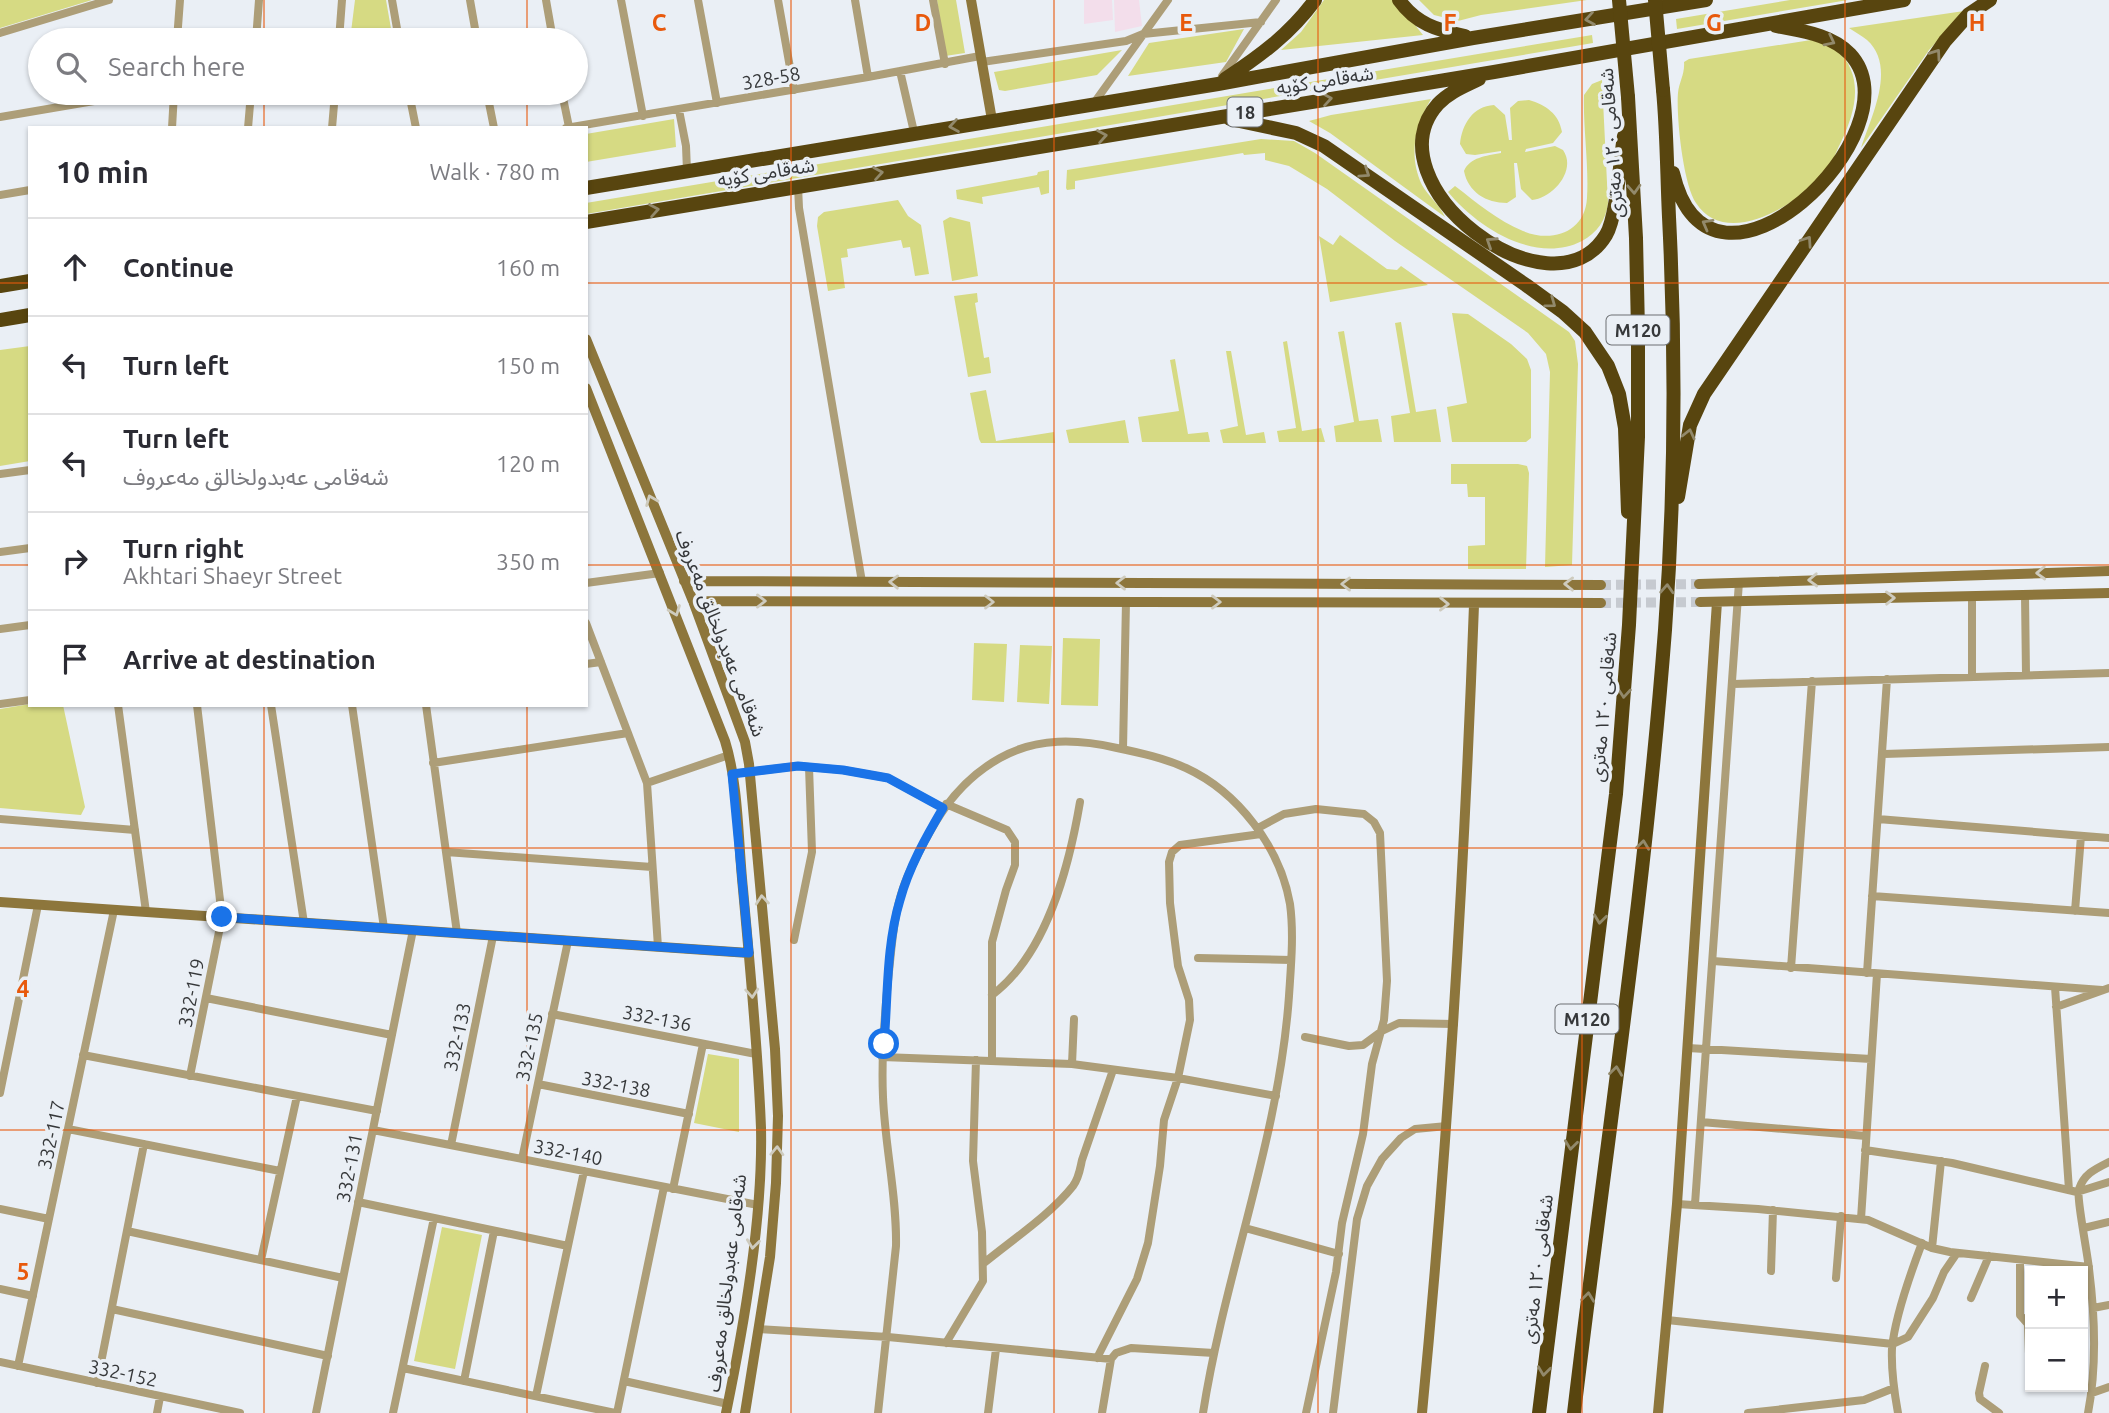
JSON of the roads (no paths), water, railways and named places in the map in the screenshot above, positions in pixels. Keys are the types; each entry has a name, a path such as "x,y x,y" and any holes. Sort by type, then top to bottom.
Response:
{"highway":[{"path":"1217,84 1273,47 1296,25 1315,0"},
{"path":"1399,0 1414,18 1424,24 1473,38"},
{"name":"شەقامی ١٢٠ مەتری","path":"1539,1413 1616,794 1634,562 1638,437 1636,238 1619,0"},
{"name":"M120","path":"1574,1413 1655,743 1669,550 1673,339 1664,106 1655,0"},
{"name":"شەقامی کۆیە","path":"588,188 1706,0"},
{"name":"شەقامی کۆیە","path":"588,222 1494,72 1904,0"},
{"path":"1669,550 1687,439 1696,407 1945,41 1969,14 1990,0"},
{"path":"1664,106 1679,192 1687,209 1703,223 1733,233 1755,231 1781,218 1805,200 1829,174 1852,137 1863,109 1863,80 1851,54 1835,43 1808,32 1764,24"},
{"path":"1494,72 1455,91 1438,105 1423,133 1424,165 1445,201 1473,230 1507,252 1533,262 1559,263 1577,259 1594,249 1606,235 1613,218 1628,100"},
{"path":"1211,118 1280,129 1324,146 1541,296 1585,332 1608,366 1622,406 1625,428 1625,489 1634,562"},
{"path":"0,286 28,281"},
{"path":"0,320 28,315"}],"street":[{"path":"0,33 109,0"},
{"path":"178,28 180,0"},
{"path":"257,28 259,0"},
{"path":"340,28 342,0"},
{"path":"392,0 397,28"},
{"path":"470,0 475,28"},
{"path":"546,0 550,28"},
{"path":"621,0 643,116"},
{"path":"698,0 717,103"},
{"path":"778,0 794,90"},
{"path":"855,0 868,77"},
{"path":"933,0 945,64"},
{"path":"971,0 992,120"},
{"path":"1094,103 1168,0"},
{"path":"1217,84 1276,0"},
{"name":"328-58","path":"580,126 945,64 1126,41 1143,34 1261,22"},
{"path":"900,71 914,132"},
{"path":"0,117 70,105"},
{"path":"172,126 173,105"},
{"path":"248,126 250,105"},
{"path":"332,126 334,105"},
{"path":"411,105 416,126"},
{"path":"489,105 494,126"},
{"path":"564,105 567,126"},
{"path":"679,110 686,146 687,171"},
{"path":"799,186 799,208 862,582"},
{"path":"0,195 28,190"},
{"name":"شەقامی عەبدولخالق مەعروف","path":"588,344 693,601 745,742 750,771 775,1049 778,1116 774,1220 744,1413"},
{"name":"شەقامی عەبدولخالق مەعروف","path":"588,395 660,573 729,755 732,774 749,953 761,1129 758,1205 746,1302 727,1408"},
{"path":"0,474 28,470"},
{"path":"0,552 28,548"},
{"path":"1699,584 2109,571"},
{"path":"588,583 660,573"},
{"path":"684,581 1601,585"},
{"path":"705,581 700,592 708,601"},
{"path":"1695,1204 1739,582"},
{"path":"1074,583 1074,602"},
{"path":"1700,602 2109,593"},
{"path":"2025,595 2026,675"},
{"path":"1972,596 1972,676"},
{"path":"693,601 1601,603"},
{"path":"1123,749 1126,602"},
{"path":"1658,1413 1677,1204 1717,602"},
{"path":"1422,1413 1454,1024 1474,604"},
{"path":"0,629 28,625"},
{"path":"588,629 647,782 658,947"},
{"path":"588,664 601,662"},
{"path":"1733,684 2109,673"},
{"path":"1867,973 1888,679"},
{"path":"1791,968 1812,681"},
{"path":"0,704 28,700"},
{"path":"118,707 146,912"},
{"name":"332-119","path":"190,1076 222,917 197,707"},
{"path":"274,707 304,923"},
{"path":"352,707 384,928"},
{"path":"426,707 457,933"},
{"path":"433,763 628,733"},
{"path":"878,1413 896,1246 896,1222 885,1127 883,1057 886,991 897,909 908,876 945,806 990,764 1022,747 1069,741 1123,749 1167,760 1200,775 1234,802 1260,831 1273,855 1289,901 1292,928 1286,1037 1276,1096 1214,1353 1203,1413"},
{"path":"1884,754 2109,747"},
{"path":"647,782 729,755"},
{"path":"732,774 784,767 809,767 888,778 945,806 1007,830 1015,842 1015,865 992,942 992,1061"},
{"path":"794,940 812,852 809,767"},
{"path":"992,995 1017,974 1034,946 1060,886 1071,849 1080,802"},
{"path":"1097,1358 1137,1279 1148,1243 1164,1120 1178,1078 1191,1010 1178,965 1170,903 1169,862 1172,852 1180,845 1260,831 1284,814 1316,809 1364,814 1378,827 1381,847 1386,968 1382,1031 1372,1064 1363,1134 1342,1223 1339,1254 1306,1413"},
{"path":"0,819 135,830"},
{"path":"1878,819 2109,838"},
{"path":"2075,911 2081,836"},
{"path":"446,852 652,867"},
{"path":"1872,896 2109,913"},
{"path":"0,902 749,953"},
{"path":"0,1093 38,905"},
{"name":"332-117","path":"18,1366 114,910"},
{"name":"332-131","path":"316,1413 413,930"},
{"name":"332-133","path":"450,1145 493,936"},
{"name":"332-135","path":"522,1159 568,941"},
{"path":"1198,958 1291,960"},
{"path":"1713,961 2055,988 2106,989"},
{"path":"1861,1219 1877,974"},
{"path":"2055,988 2073,1191 2084,1228 2093,1308 2092,1393 2088,1413"},
{"path":"2056,1007 2106,989"},
{"path":"206,998 392,1035"},
{"name":"332-136","path":"552,1014 756,1054"},
{"path":"1072,1064 1074,1018"},
{"path":"1305,1037 1349,1046 1363,1045 1399,1023 1454,1024"},
{"path":"403,1368 616,1413 689,1114 703,1044"},
{"path":"1688,1048 1871,1059"},
{"path":"83,1055 377,1111"},
{"path":"883,1057 1072,1064 1178,1078 1276,1096"},
{"path":"946,1343 983,1282 984,1263 973,1161 976,1060"},
{"path":"984,1263 1053,1206 1074,1185 1113,1070"},
{"name":"332-138","path":"537,1084 689,1114"},
{"path":"261,1260 297,1096"},
{"path":"1701,1122 1866,1136"},
{"path":"1333,1413 1357,1219 1367,1186 1382,1159 1401,1138 1415,1129 1447,1126"},
{"path":"68,1129 281,1171"},
{"name":"332-140","path":"373,1130 758,1205"},
{"path":"97,1383 144,1144"},
{"path":"1865,1150 1941,1161 2073,1191 2109,1182"},
{"path":"1932,1248 1941,1161"},
{"path":"2073,1191 2087,1173 2109,1161"},
{"path":"536,1396 583,1171"},
{"path":"359,1202 568,1246"},
{"path":"1677,1204 1868,1220 1932,1248 2089,1267"},
{"path":"0,1209 49,1219"},
{"path":"1771,1270 1773,1210"},
{"path":"1836,1278 1841,1216"},
{"path":"393,1413 433,1218"},
{"path":"2084,1228 2109,1222"},
{"path":"1245,1228 1339,1254"},
{"path":"127,1231 343,1278"},
{"path":"464,1381 494,1231"},
{"path":"1898,1413 1894,1388 1893,1344 1910,1274 1922,1243"},
{"path":"1667,1320 1893,1344 1908,1336 1933,1298 1944,1272 1957,1253"},
{"path":"1971,1298 1989,1256"},
{"path":"2020,1259 2020,1315 2028,1324 2028,1329"},
{"path":"0,1289 33,1296"},
{"path":"2093,1308 2109,1305"},
{"path":"112,1309 328,1356"},
{"path":"759,1329 888,1337 1111,1359"},
{"path":"1102,1413 1111,1359 1116,1353 1131,1348 1214,1353"},
{"path":"988,1413 996,1349"},
{"name":"332-152","path":"0,1362 239,1413"},
{"path":"1985,1366 1980,1399 1999,1413"},
{"path":"624,1381 727,1408"},
{"path":"1748,1413 1864,1400 1894,1388"},
{"path":"2092,1393 2107,1391"},
{"path":"157,1413 160,1397"}],"tunnel":[{"path":"1601,585 1699,584"},
{"path":"1601,603 1700,602"}]}
